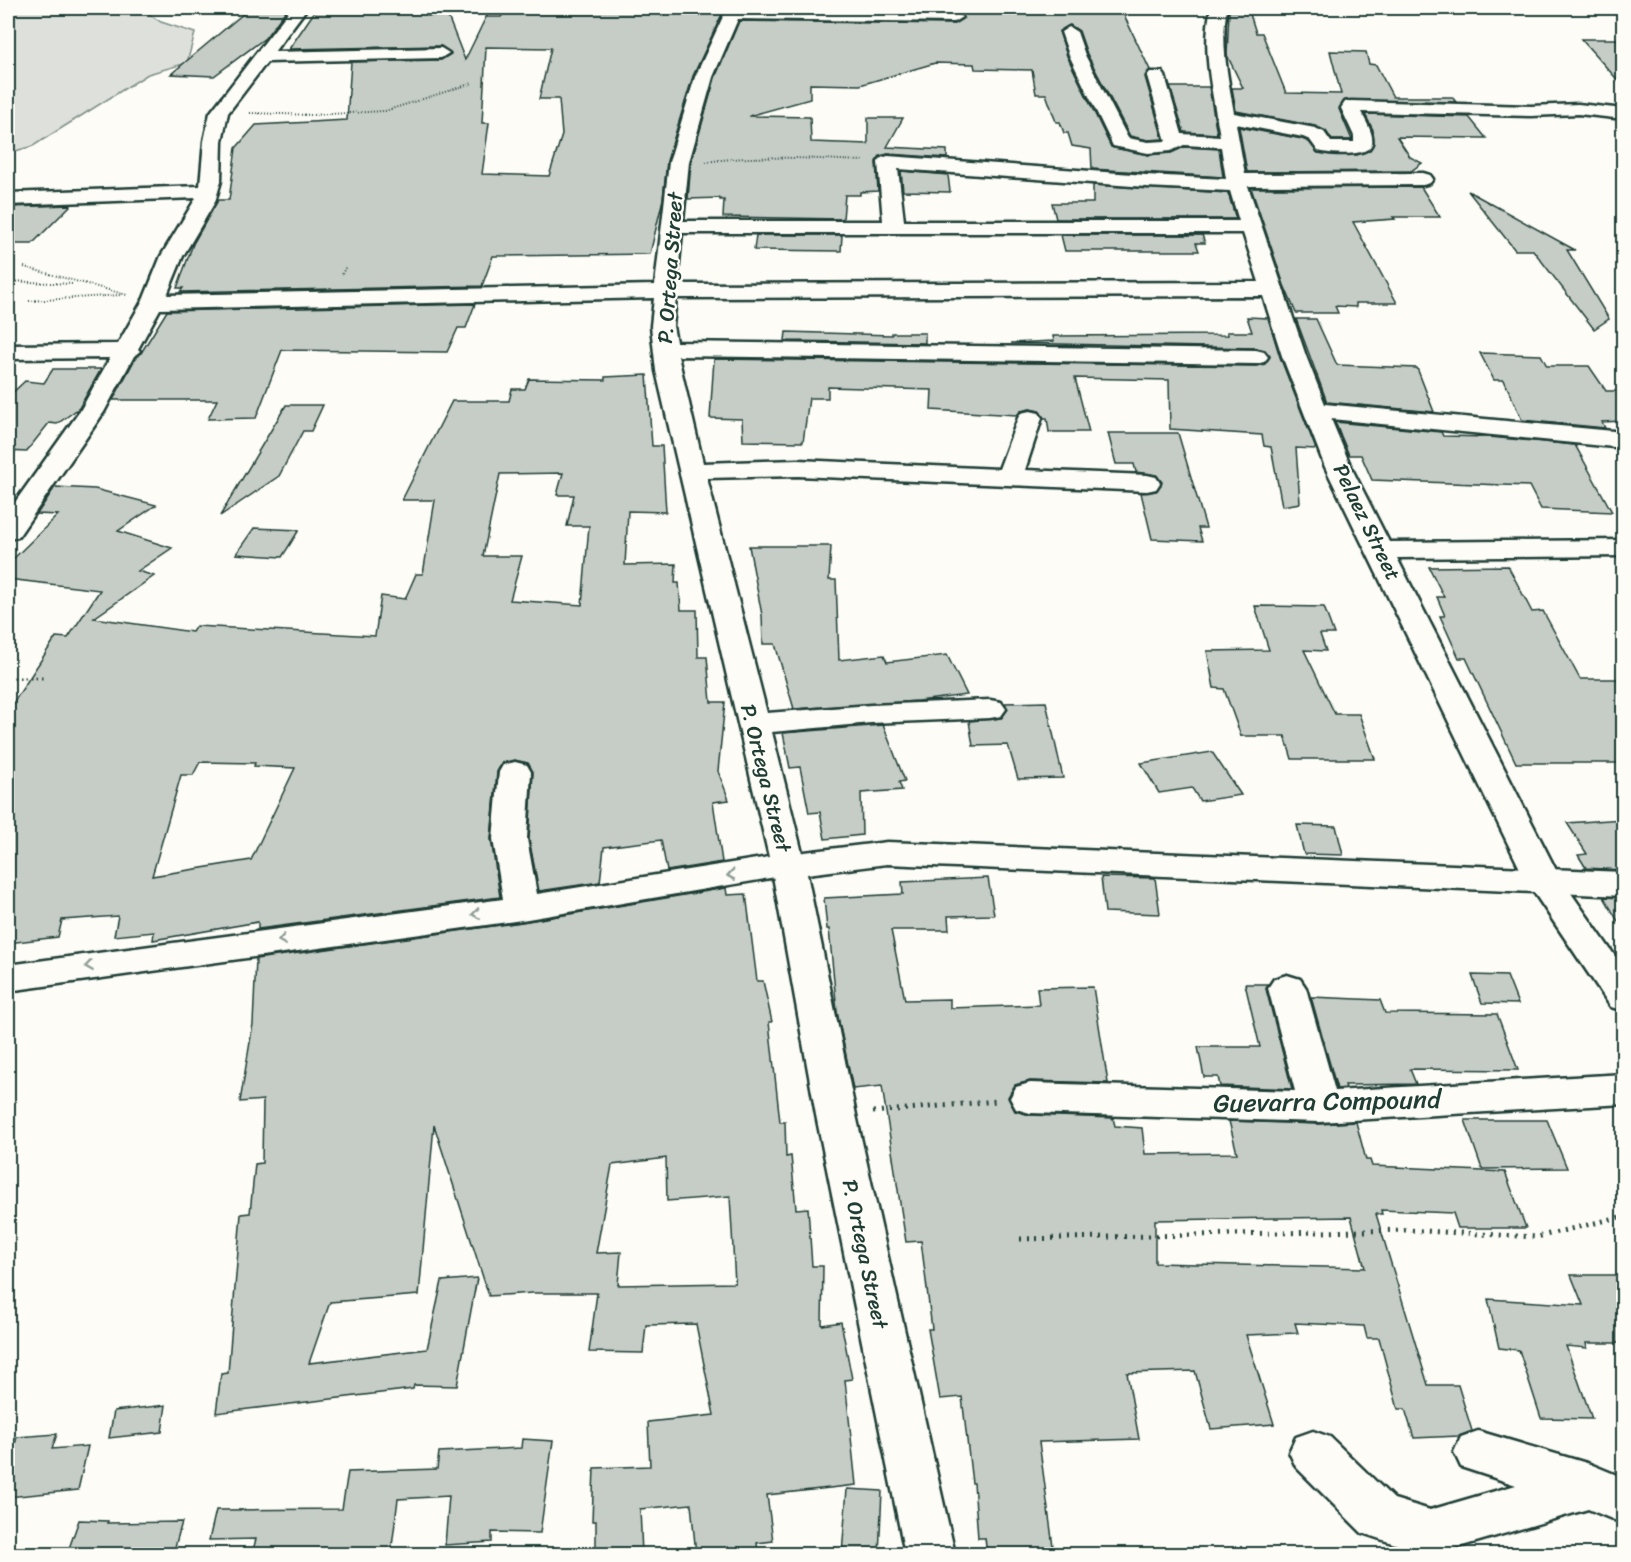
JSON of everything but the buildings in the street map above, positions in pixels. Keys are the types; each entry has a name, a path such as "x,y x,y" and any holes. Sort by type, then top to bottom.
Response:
{"street":[{"path":"8,531 92,412 128,351 154,300 172,256 204,202 211,181 213,141 219,113 299,8"},
{"name":"Pelaez Street","path":"1220,8 1215,29 1215,50 1237,182 1271,289 1338,467 1544,879 1623,998"},
{"path":"733,11 954,17"},
{"name":"P. Ortega Street","path":"733,11 704,77 679,162 662,327 664,350 752,724 788,866 836,1115 930,1554"},
{"path":"1069,32 1077,55 1120,142 1127,145 1173,146 1177,139 1156,76"},
{"path":"263,57 441,53"},
{"path":"1177,139 1228,130 1308,132 1317,136 1324,147 1344,148 1363,145 1363,136 1351,106 1531,111 1578,109 1623,114"},
{"path":"894,227 888,162 1146,181 1423,179"},
{"path":"8,199 207,192"},
{"path":"671,227 1252,227"},
{"path":"154,300 665,291 1271,289"},
{"path":"664,350 1256,357"},
{"path":"8,352 128,351"},
{"path":"1315,410 1623,440"},
{"path":"1010,476 1030,418"},
{"path":"693,471 798,468 1147,483"},
{"path":"1380,550 1623,548"},
{"path":"752,724 871,714 990,709"},
{"path":"515,772 510,839 522,908"},
{"path":"8,978 522,908 788,866 887,853 1623,884"},
{"path":"1287,988 1319,1107"},
{"name":"Guevarra Compound","path":"1030,1098 1319,1107 1623,1089"},
{"path":"1313,1452 1379,1517 1430,1533 1607,1494"},
{"path":"1478,1452 1607,1494"}],"path":[{"path":"219,113 312,115 385,111 473,83"},
{"path":"679,162 788,158 888,162"},
{"path":"24,267 80,284 154,300"},
{"path":"8,282 80,284"},
{"path":"29,300 125,295"},
{"path":"8,678 46,678"},
{"path":"836,1115 1030,1098"},
{"path":"1020,1239 1405,1230 1536,1237 1623,1216"}],"shaded area":[{"path":"8,8 140,8 161,22 195,33 187,63 148,74 33,146 8,153"}]}
